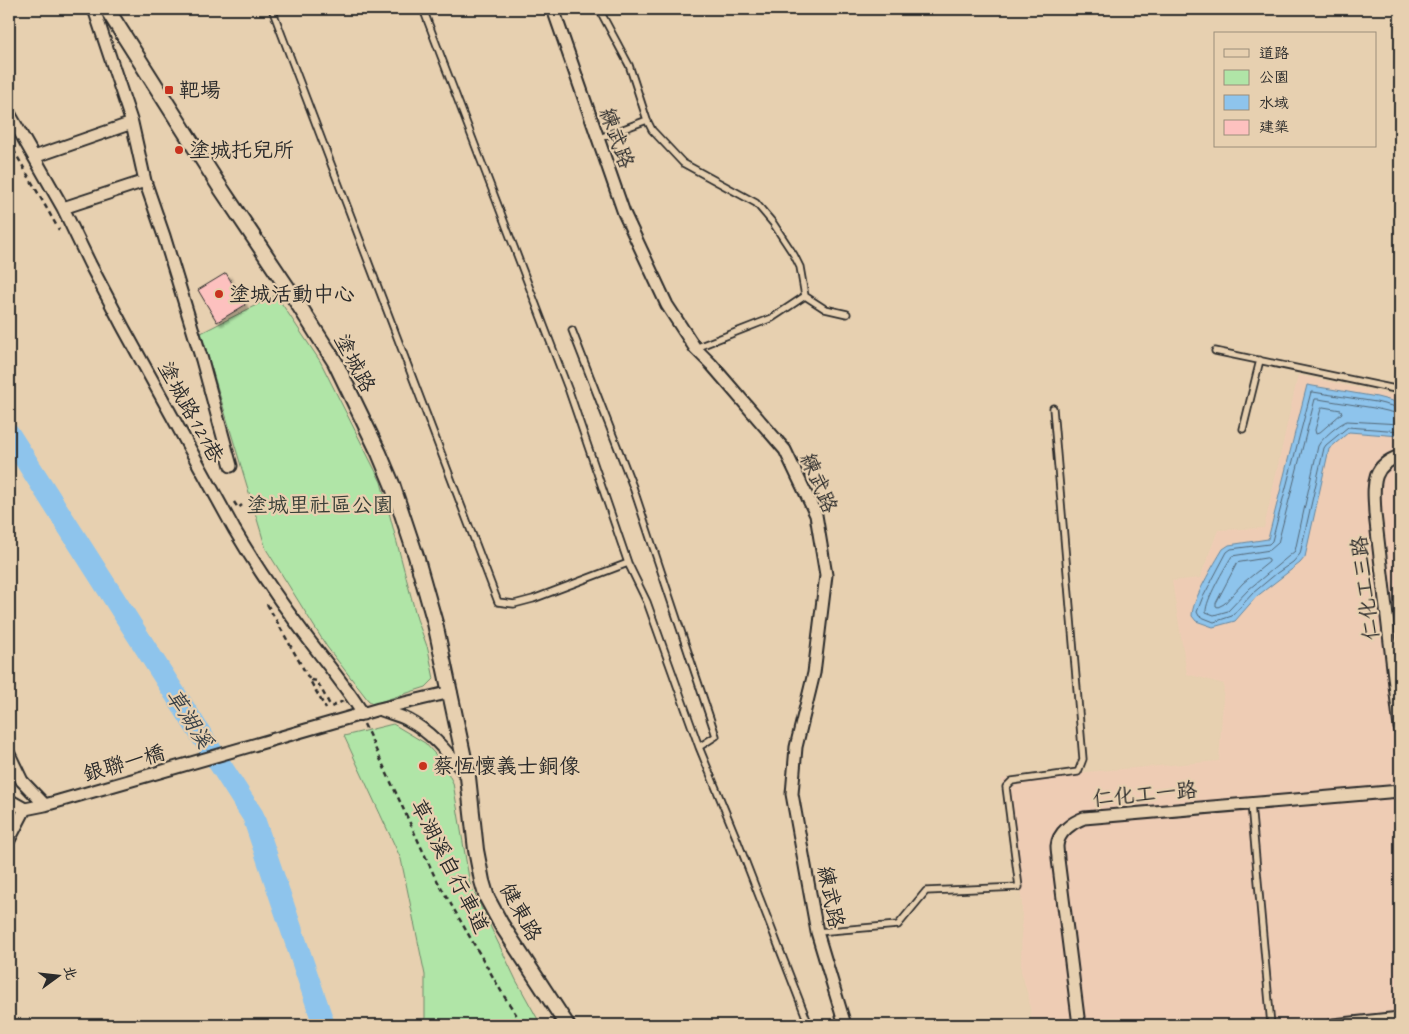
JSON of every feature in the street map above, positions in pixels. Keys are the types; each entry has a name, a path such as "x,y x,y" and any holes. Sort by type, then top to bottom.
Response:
{"street":[{"path":"94,9 132,122 145,181 202,360 231,466"},
{"name":"塗城路","path":"107,9 213,176 335,362 392,484 416,556 435,623 451,692"},
{"name":"練武路","path":"552,9 624,212 668,305 695,348 785,450 816,515 826,575 814,673 796,747 792,794 818,932 845,1025"},
{"name":"塗城路121巷","path":"9,113 63,208 123,327 234,529 283,604 343,683 360,715"},
{"path":"34,157 132,122"},
{"path":"63,208 145,181"},
{"name":"仁化工三路","path":"1400,456 1380,469 1373,484 1400,728"},
{"path":"360,715 451,692"},
{"name":"健東路","path":"451,692 468,777 476,850 487,898 501,924 567,1025"},
{"path":"379,709 407,719 425,730 444,748 468,777"},
{"name":"銀聯一橋","path":"45,805 360,715"},
{"path":"9,754 22,781 45,805"},
{"name":"仁化工一路","path":"1079,1025 1057,844 1065,830 1073,822 1084,818 1400,791"},
{"path":"9,800 25,809 45,805"},
{"path":"9,840 25,809"},
{"path":"1333,1025 1400,1018"}],"lane":[{"path":"272,9 498,602 514,604 533,599 628,563"},
{"path":"423,9 569,391 628,563 646,602 699,747 809,1025"},
{"path":"599,9 628,65 646,120 652,130 683,163 756,203 773,223 794,255 800,267 805,296 825,309 847,314"},
{"path":"597,139 646,120"},
{"path":"695,348 772,318 805,296"},
{"path":"572,330 634,487 716,736 699,747"},
{"path":"1215,351 1400,390"},
{"path":"1243,428 1260,360"},
{"path":"818,932 898,925 926,891 1019,887 1006,787 1012,781 1078,772 1083,760 1053,408"},
{"path":"1251,804 1271,1025"}],"path":[{"path":"311,680 317,681 331,707 344,700"},
{"name":"草湖溪自行車道","path":"360,715 434,875 504,996 523,1025"}],"shaded area":[{"path":"1298,375 1400,397 1400,1025 1032,1025 1029,999 1021,971 1022,902 1002,779 1219,761 1224,684 1187,674 1172,581 1200,578 1218,530 1264,528"}],"green space":[{"name":"塗城里社區公園","path":"276,295 320,361 381,482 417,619 428,649 434,679 426,687 373,704 327,647 266,549 201,333"},
{"path":"393,724 425,743 443,763 453,783 470,884 516,980 541,1025 425,1025 425,975 401,859 344,736"}],"water":[{"path":"1307,385 1377,397 1400,403 1400,436 1349,432 1329,449 1305,557 1256,597 1235,621 1213,627 1196,621 1192,616 1196,601 1204,582 1223,549 1229,545 1268,539"}],"building":[{"name":"塗城活動中心","path":"226,273 245,305 217,322 198,290"}],"waterway":[{"name":"草湖溪","path":"9,434 253,816 324,1025"}],"place":[{"name":"靶場","path":"169,90"},
{"name":"塗城托兒所","path":"179,150"},
{"name":"塗城活動中心","path":"219,294"},
{"name":"蔡恆懷義士銅像","path":"423,766"}]}
